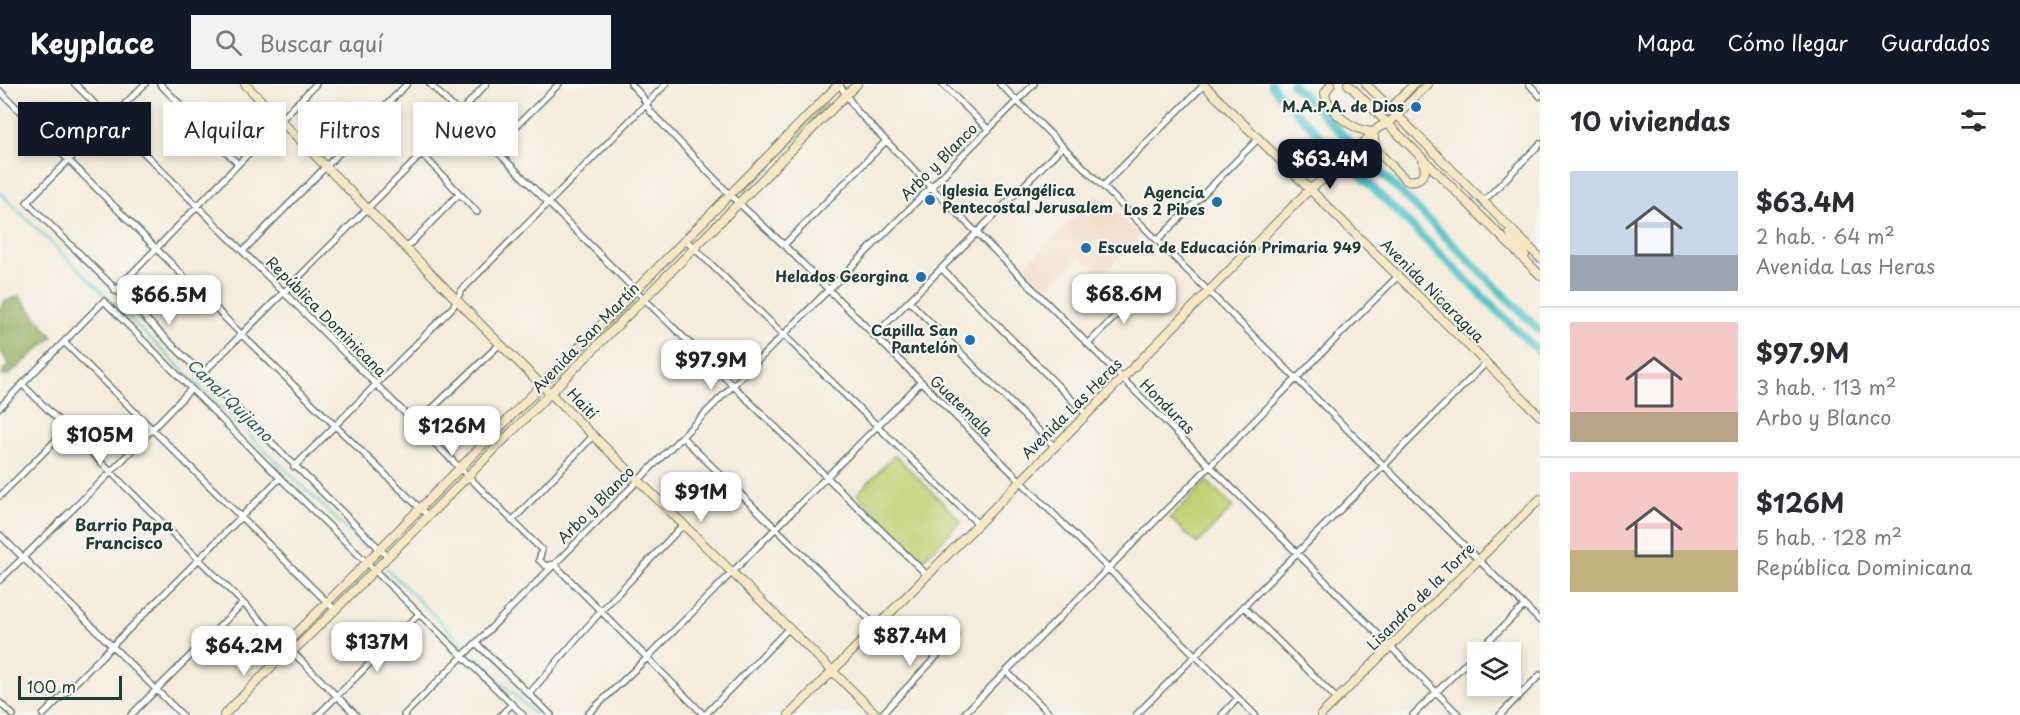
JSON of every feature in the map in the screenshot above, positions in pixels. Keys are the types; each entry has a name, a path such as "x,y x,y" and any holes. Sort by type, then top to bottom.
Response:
{"main road":[{"name":"Haití","path":"245,84 262,102"},
{"name":"Avenida San Martín","path":"281,657 285,645 366,561 839,84"},
{"name":"Avenida San Martín","path":"224,715 281,657 292,652 335,610 857,84"},
{"name":"Avenida Nicaragua","path":"1204,84 1540,416"},
{"path":"1331,84 1325,93 1330,106 1354,128 1376,130"},
{"path":"1348,84 1537,273"},
{"path":"1366,84 1540,258"},
{"path":"1414,84 1381,117 1376,130 1376,150 1406,180 1413,181 1422,176 1425,172 1423,159"},
{"name":"Avenida Las Heras","path":"789,715 1310,189 1335,171 1376,130 1398,116 1428,84"},
{"name":"Haití","path":"286,126 500,344 879,715"},
{"path":"1499,216 1537,273"},
{"name":"Lisandro de la Torre","path":"1321,715 1540,499"}],"street":[{"name":"República Dominicana","path":"75,84 92,102"},
{"path":"126,102 145,84"},
{"path":"160,84 237,163"},
{"path":"286,114 316,84"},
{"path":"244,250 319,171 326,167 407,84"},
{"path":"430,84 448,102"},
{"path":"468,102 486,84"},
{"path":"518,124 559,84"},
{"name":"Guatemala","path":"631,84 646,105 730,195 784,245 1255,715"},
{"path":"294,467 453,308 461,291 666,84"},
{"name":"Honduras","path":"839,84 845,96 931,187 1459,715"},
{"path":"942,84 988,130"},
{"path":"1000,84 1540,621"},
{"name":"Arbo y Blanco","path":"404,715 1034,84"},
{"path":"1103,186 1204,84"},
{"path":"1529,84 1540,96"},
{"path":"0,91 242,335 428,516"},
{"path":"1158,240 1258,138"},
{"path":"784,245 886,141"},
{"path":"1484,201 1540,144"},
{"path":"874,336 1062,147"},
{"path":"72,156 27,202 387,556"},
{"name":"República Dominicana","path":"146,156 244,250 417,423 467,478 542,550 539,560 546,566 554,564 704,715"},
{"path":"115,291 244,156"},
{"path":"202,374 420,156"},
{"path":"424,156 477,212"},
{"path":"502,156 643,298 927,575"},
{"path":"406,248 459,194"},
{"path":"686,240 978,524"},
{"path":"942,269 1086,414"},
{"path":"963,715 1398,276"},
{"path":"1088,344 1142,289"},
{"path":"0,407 104,301 280,478 524,715"},
{"path":"909,301 1055,447"},
{"path":"64,342 335,610"},
{"path":"417,423 500,344"},
{"path":"1136,715 1486,363"},
{"path":"587,715 647,658 920,383"},
{"path":"23,385 356,715"},
{"path":"0,580 111,472 190,389"},
{"path":"0,496 67,429"},
{"path":"512,521 594,435"},
{"path":"681,437 876,626"},
{"path":"43,715 280,478"},
{"path":"529,694 602,610 684,524"},
{"path":"0,535 182,715"},
{"path":"131,715 243,603"},
{"path":"1243,606 1337,699"},
{"path":"1413,715 1524,606"},
{"path":"318,715 419,614"},
{"path":"704,715 789,628"},
{"path":"879,715 956,636"},
{"path":"476,643 551,715"},
{"path":"1007,672 1051,715"},
{"path":"1500,715 1540,675"},
{"path":"1222,715 1238,698"},
{"path":"0,702 13,715"},
{"path":"501,715 512,704"}],"shaded area":[{"name":"Escuela de Educación Primaria 949","path":"1097,194 1140,236 1101,276 1080,256 1047,290 1024,267"}],"green space":[{"path":"825,104 829,107 745,191 742,190"},
{"path":"19,296 53,337 9,375 2,376 4,369 10,366 0,350 0,309 4,302"},
{"path":"631,299 634,302 558,381 555,380"},
{"path":"895,455 961,521 923,560 857,494"},
{"path":"1207,481 1233,507 1197,544 1170,518"}],"waterway":[{"path":"1271,84 1282,98 1540,353"},
{"path":"1292,84 1540,331"},
{"name":"Canal Quijano","path":"0,193 366,548"},
{"name":"Canal Quijano","path":"386,568 464,645"},
{"name":"Canal Quijano","path":"475,656 535,715"}],"place":[{"name":"M.A.P.A. de Dios","path":"1416,107"},
{"name":"Iglesia Evangélica Pentecostal Jerusalem","path":"930,200"},
{"name":"Agencia Los 2 Pibes","path":"1217,202"},
{"name":"Escuela de Educación Primaria 949","path":"1086,248"},
{"name":"Helados Georgina","path":"921,277"},
{"name":"Capilla San Pantelón","path":"970,340"}],"district":[{"name":"Barrio Papa Francisco","path":"124,534"}]}
